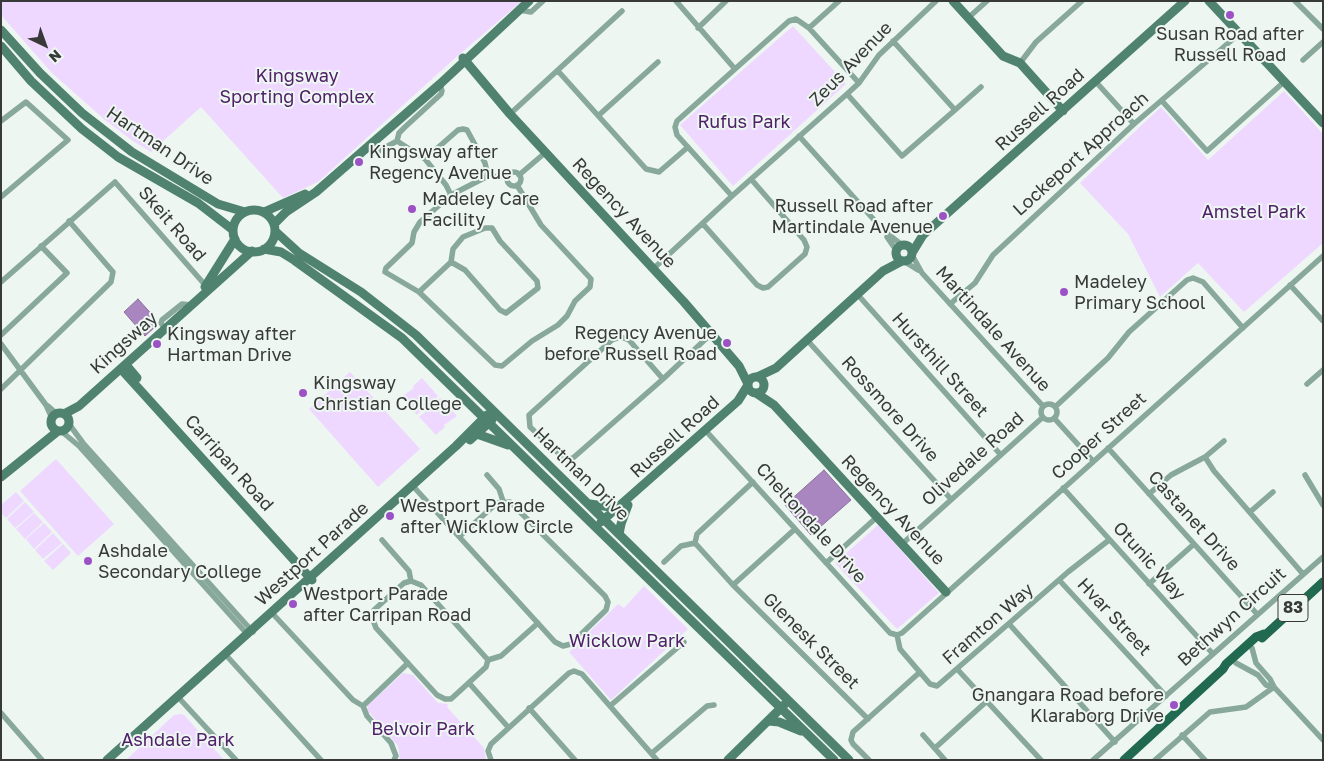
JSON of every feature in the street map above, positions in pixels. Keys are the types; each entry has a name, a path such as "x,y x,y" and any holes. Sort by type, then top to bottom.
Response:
{"main road":[{"path":"327,182 264,212 255,210 245,212 237,220 234,234 241,246 252,251 264,249 272,240 274,227 327,182 436,86 529,1"},
{"path":"953,1 1003,56 1020,63 1064,111"},
{"path":"1209,1 1216,5 1323,123"},
{"name":"Russell Road","path":"765,385 776,368 883,271 899,248 923,235 1064,111 1181,3"},
{"name":"Hartman Drive","path":"1,30 40,73 82,113 132,152 218,204 245,212"},
{"name":"Hartman Drive","path":"1,46 32,80 82,129 118,157 198,203 234,234"},
{"name":"Regency Avenue","path":"462,61 711,334 739,366 748,385"},
{"path":"264,212 274,227"},
{"name":"Hartman Drive","path":"274,227 300,253 361,292 401,323 590,504 849,760"},
{"name":"Kingsway","path":"191,305 206,286 234,234"},
{"name":"Russell Road","path":"883,271 903,262 912,254 923,235"},
{"path":"903,262 897,258 899,248 909,246 912,254"},
{"name":"Hartman Drive","path":"264,249 281,252 294,260 402,338 834,760"},
{"name":"Kingsway","path":"1,477 252,251"},
{"name":"Regency Avenue","path":"739,366 756,377"},
{"name":"Carripan Road","path":"124,367 313,577"},
{"name":"Russell Road","path":"756,377 776,368"},
{"path":"756,377 762,379 765,385 762,391 755,393 750,390 748,385 751,379 756,377"},
{"name":"Russell Road","path":"598,530 738,401 748,385"},
{"name":"Regency Avenue","path":"765,385 774,405"},
{"name":"Russell Road","path":"738,401 755,393"},
{"name":"Regency Avenue","path":"755,393 774,405 946,592"},
{"name":"Westport Parade","path":"107,760 227,656 495,412"},
{"name":"Westport Parade","path":"414,487 477,434 486,420"},
{"path":"477,434 511,446"},
{"path":"619,534 630,501"},
{"name":"Russell Road","path":"607,521 617,508 630,501"},
{"path":"590,504 617,508"},
{"name":"83","path":"1223,669 1236,663 1264,634 1323,582"},
{"name":"83","path":"1124,760 1256,637 1264,634"},
{"name":"Westport Parade","path":"113,760 179,698"},
{"path":"749,739 757,727 788,699"},
{"path":"728,760 769,721 780,707"},
{"path":"769,721 779,722 806,732"}],"street":[{"path":"519,10 531,12 543,1"},
{"path":"676,1 734,69"},
{"path":"698,28 726,1"},
{"path":"809,28 839,1"},
{"name":"Zeus Avenue","path":"653,270 750,179 859,83 878,55 936,1"},
{"path":"968,18 987,1"},
{"path":"1020,63 1036,42 1082,1"},
{"path":"1295,1 1323,29"},
{"path":"510,114 622,11"},
{"path":"732,196 676,133 676,123 734,69 789,21 800,19 859,83"},
{"name":"Lockeport Approach","path":"950,304 975,283 993,255 1134,124 1240,33"},
{"path":"893,41 955,110"},
{"path":"1304,60 1323,42"},
{"path":"599,115 658,62"},
{"path":"558,71 646,169 659,172 688,147"},
{"path":"1162,101 1207,151 1285,81"},
{"path":"1096,82 1134,124"},
{"path":"370,144 377,152 396,140 404,127 441,94 442,91 436,86"},
{"path":"847,94 902,156 981,87"},
{"path":"1,121 26,102 68,140 1,197"},
{"path":"1,110 7,116"},
{"path":"425,160 458,130 467,130 485,163 488,176"},
{"path":"799,136 899,248"},
{"path":"396,140 425,160 446,185 451,195"},
{"path":"519,175 546,152"},
{"path":"517,186 541,225 591,280 590,287 575,301 567,316 502,366 494,365 419,292 385,272 386,268 412,243 414,232 420,222 451,195 488,176 507,177 512,172 519,175"},
{"path":"517,186 520,182 519,175"},
{"path":"507,177 509,185 517,186"},
{"path":"703,224 757,285 763,288 768,287 805,254 807,247 804,240 750,179"},
{"name":"Skeit Road","path":"69,221 116,182 206,286"},
{"path":"1,282 69,221 113,272 111,282 1,389"},
{"path":"419,292 451,262 454,249 463,237 485,228 492,228 500,241 537,282 538,288 510,312 506,313 500,310 465,270 451,262"},
{"path":"1,335 67,273 41,246"},
{"name":"Martindale Avenue","path":"912,254 922,273 1043,406"},
{"name":"Cooper Street","path":"895,635 902,633 1323,256"},
{"name":"Martindale Avenue","path":"903,262 922,273"},
{"path":"1055,407 1108,358 1129,332 1186,280 1192,278 1203,282 1242,328"},
{"path":"1290,286 1323,321"},
{"name":"Hursthill Street","path":"858,295 1000,454"},
{"path":"663,379 628,340 621,338 612,340 529,415 530,427 566,460 573,458 663,379 711,334"},
{"name":"Rossmore Drive","path":"807,340 950,498"},
{"path":"1,344 79,446 251,634"},
{"path":"1307,384 1323,370"},
{"path":"1048,404 1055,407 1057,412 1054,418 1049,420 1043,417 1040,412 1043,406 1048,404"},
{"name":"Olivedale Road","path":"902,544 950,498 1043,417"},
{"name":"Martindale Avenue","path":"1054,418 1093,461"},
{"path":"60,422 83,443 251,634"},
{"name":"Cheltondale Drive","path":"706,431 826,563 895,635"},
{"path":"1149,494 1171,475 1205,457 1224,441"},
{"name":"Castanet Drive","path":"1108,448 1257,614"},
{"path":"1205,457 1214,471 1303,574"},
{"path":"487,475 499,489 503,501"},
{"path":"1305,475 1323,505"},
{"path":"664,562 681,546 695,543 697,534 753,482"},
{"path":"414,487 555,642 567,646 606,610 607,598 510,502 503,501 497,503 460,536"},
{"name":"Otunic Way","path":"1063,488 1213,654"},
{"path":"1250,512 1273,492"},
{"path":"826,563 877,517"},
{"path":"733,584 795,529"},
{"path":"382,540 409,571 411,581"},
{"name":"Framton Way","path":"895,635 900,649 930,684 937,686 1110,540"},
{"name":"Glenesk Street","path":"695,543 733,584 868,719"},
{"path":"1150,584 1194,544"},
{"name":"Bethwyn Circuit","path":"1093,760 1323,557"},
{"path":"411,581 421,585 488,660 486,667 454,697 445,700 437,695 376,628 372,616 374,610 404,583 411,581"},
{"name":"Hvar Street","path":"1060,581 1166,696"},
{"path":"273,614 352,700 363,706 367,716 395,750 394,760"},
{"path":"488,660 501,656 538,623"},
{"path":"1010,625 1115,742"},
{"path":"610,706 684,642"},
{"path":"1252,648 1256,662 1274,687 1323,740"},
{"path":"227,656 321,760"},
{"path":"363,706 408,663"},
{"path":"1236,663 1258,676 1266,685 1274,687"},
{"path":"958,670 1041,760"},
{"path":"491,760 489,748 508,727 569,673 574,671 582,674 657,760"},
{"path":"869,760 852,740 853,732 920,672"},
{"path":"469,683 508,727"},
{"path":"1155,760 1210,712 1246,707 1274,687"},
{"path":"179,698 236,760"},
{"path":"935,748 987,701"},
{"path":"652,753 707,706 714,705"},
{"path":"529,708 575,760"},
{"path":"1,713 42,760"},
{"path":"923,735 945,760"},
{"path":"1182,735 1205,760"}],"green space":[{"name":"Kingsway Sporting Complex","path":"1,1 522,1 453,60 318,182 283,198 201,107 151,152 133,141 105,120 52,73 1,15"},
{"name":"Rufus Park","path":"793,26 846,84 733,186 680,125"},
{"name":"Amstel Park","path":"1284,91 1323,134 1323,243 1244,312 1198,263 1160,297 1128,234 1080,183 1161,107 1208,160"},
{"path":"350,372 420,449 378,487 309,409"},
{"path":"422,378 438,396 428,403 417,415 401,397 414,388 413,386"},
{"path":"440,398 457,416 444,425 445,427 436,435 419,417 433,408 431,406"},
{"path":"56,459 114,524 78,556 20,491"},
{"path":"16,492 24,501 6,518 1,513 1,505"},
{"path":"25,502 34,512 15,528 7,519"},
{"path":"34,513 43,522 25,539 16,529"},
{"path":"44,523 52,532 34,549 26,539"},
{"path":"878,525 939,593 897,629 835,563"},
{"path":"53,533 62,543 43,559 35,550"},
{"path":"63,544 71,553 53,570 44,561"},
{"name":"Wicklow Park","path":"644,586 688,629 611,700 569,652 618,604 624,608"},
{"name":"Belvoir Park","path":"403,673 413,675 438,703 448,704 447,707 484,748 486,760 400,760 398,746 367,710 368,705"},
{"name":"Ashdale Park","path":"174,715 184,715 224,760 126,760"}],"shaded area":[{"path":"138,299 156,319 156,326 145,336 124,312"},
{"path":"824,470 851,500 811,535 785,505"}],"place":[{"name":"Susan Road after Russell Road","path":"1230,15"},
{"name":"Kingsway after Regency Avenue","path":"359,162"},
{"name":"Madeley Care Facility","path":"412,209"},
{"name":"Russell Road after Martindale Avenue","path":"943,216"},
{"name":"Madeley Primary School","path":"1064,292"},
{"name":"Regency Avenue before Russell Road","path":"727,343"},
{"name":"Kingsway after Hartman Drive","path":"157,344"},
{"name":"Kingsway Christian College","path":"303,393"},
{"name":"Westport Parade after Wicklow Circle","path":"390,516"},
{"name":"Ashdale Secondary College","path":"88,561"},
{"name":"Westport Parade after Carripan Road","path":"293,604"},
{"name":"Gnangara Road before Klaraborg Drive","path":"1174,705"}]}
